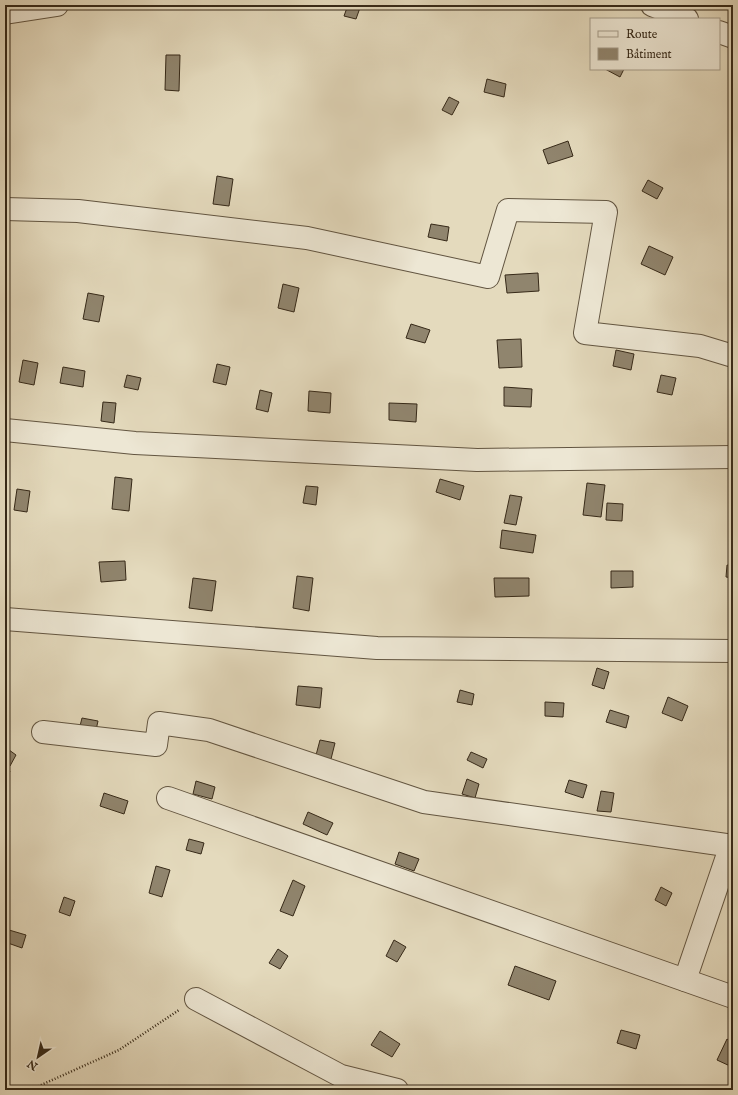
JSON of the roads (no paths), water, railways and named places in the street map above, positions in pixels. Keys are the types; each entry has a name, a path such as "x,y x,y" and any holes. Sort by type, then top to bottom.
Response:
{"street":[{"path":"5,13 57,5"},
{"path":"652,5 684,18"},
{"path":"720,32 733,37"},
{"path":"5,209 78,211 307,238 488,277 508,210 606,212 585,333 700,346 733,356"},
{"path":"5,430 135,443 477,460 733,457"},
{"path":"5,619 377,648 733,651"},
{"path":"44,732 156,746 160,723 209,730 424,802 732,846 685,980"},
{"path":"168,798 733,997"},
{"path":"196,999 341,1076 397,1090"}]}
